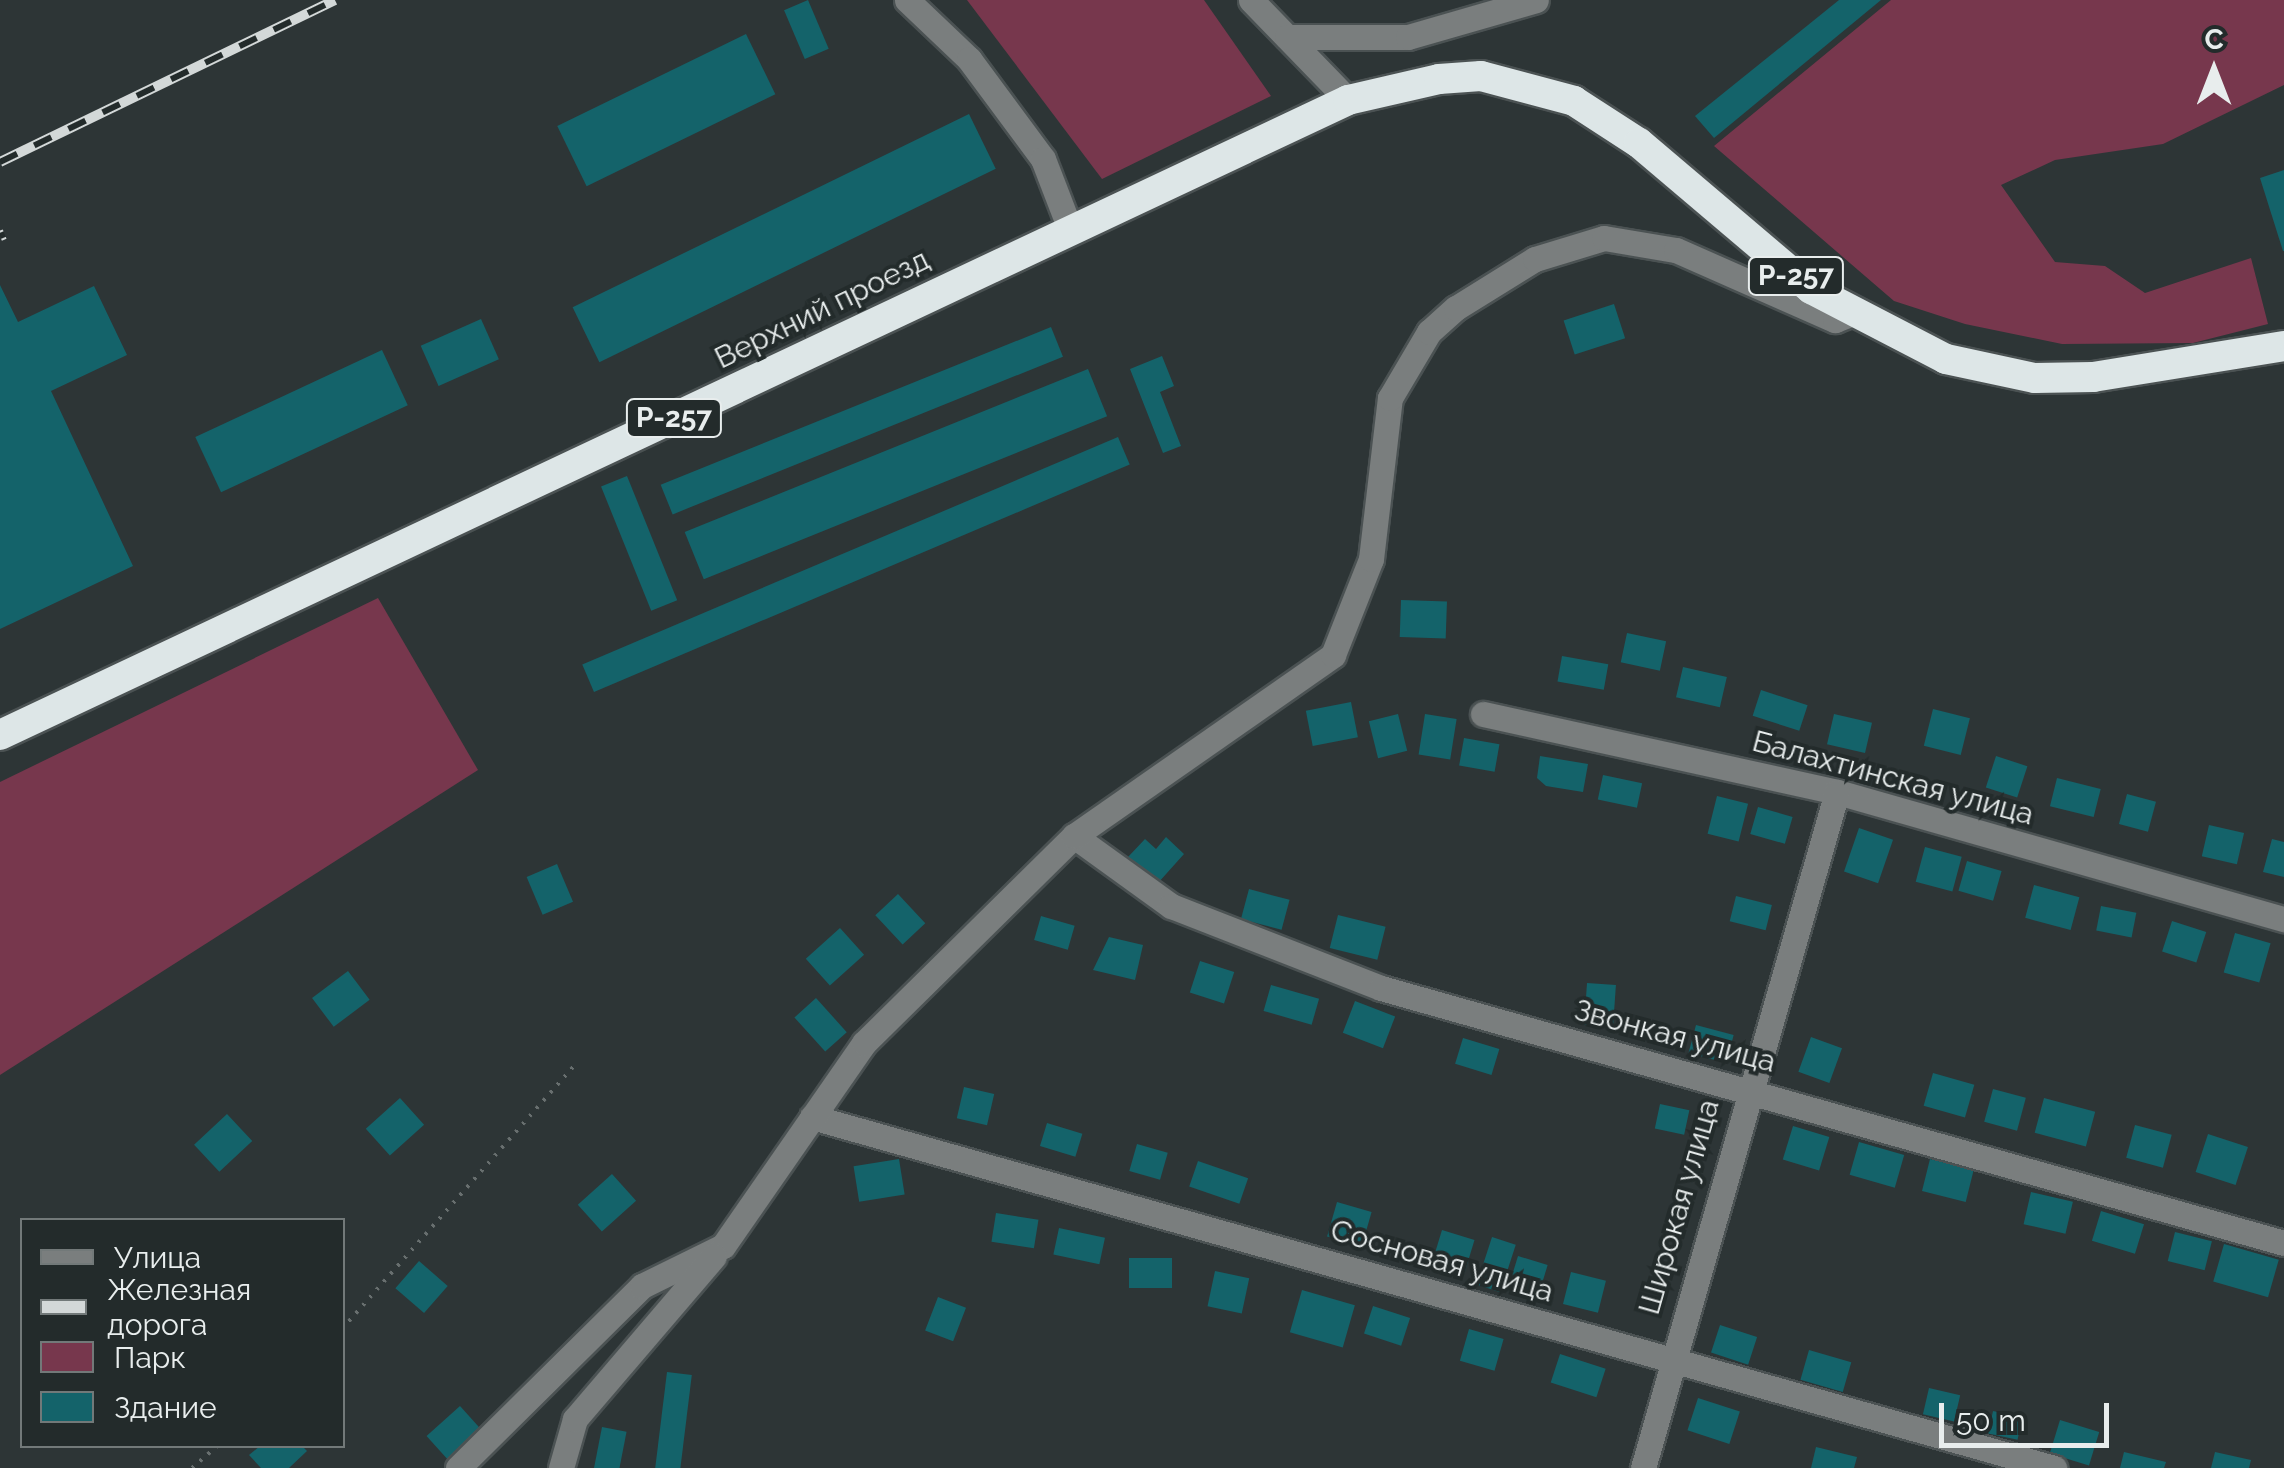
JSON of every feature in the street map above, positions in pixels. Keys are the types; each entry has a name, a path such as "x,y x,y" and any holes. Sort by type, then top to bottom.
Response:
{"highway":[{"name":"Р-257","path":"1348,100 1481,76 1574,101 1851,314 1946,359 2035,378 2142,372 2284,346"},
{"name":"Верхний проезд","path":"0,735 1348,100"}],"street":[{"path":"907,0 969,59 1043,159 1070,229"},
{"path":"1251,0 1348,100"},
{"path":"1287,37 1408,37 1536,0"},
{"path":"561,1468 576,1419 723,1246 864,1043 1074,836 1333,655 1372,559 1390,398 1430,332 1495,282 1568,245 1642,240 1835,320 1851,314"},
{"name":"Балахтинская улица","path":"1483,714 1837,792 2284,919"},
{"name":"Широкая улица","path":"1642,1468 1746,1089 1837,792"},
{"name":"Звонкая улица","path":"1074,836 1171,906 1381,988 2284,1243"},
{"name":"Сосновая улица","path":"812,1116 2054,1468"},
{"path":"458,1468 642,1286 723,1246"}],"path":[{"path":"345,1326 577,1062"},
{"path":"192,1468 214,1448"}],"green space":[{"path":"967,0 1204,0 1271,96 1102,179"},
{"path":"1891,0 2284,0 2284,85 2163,144 2055,160 2001,185 2055,262 2105,266 2145,293 2251,258 2268,324 2193,343 2062,344 1965,324 1894,301 1714,146"},
{"path":"378,598 478,770 0,1075 0,782"}],"building":[{"path":"808,0 829,49 805,59 784,10"},
{"path":"1839,0 1881,0 1714,138 1695,116"},
{"path":"746,34 775,94 587,186 557,126"},
{"path":"969,114 996,169 599,362 573,307"},
{"path":"2284,170 2284,251 2283,251 2260,178"},
{"path":"0,285 18,322 94,286 127,355 51,391 133,566 0,629"},
{"path":"1614,304 1625,338 1575,355 1564,320"},
{"path":"481,319 499,359 439,386 421,346"},
{"path":"1051,327 1063,357 673,514 661,485"},
{"path":"382,350 408,405 221,492 195,437"},
{"path":"1162,356 1174,386 1160,392 1181,446 1163,453 1130,369"},
{"path":"1088,369 1107,416 704,579 685,532"},
{"path":"1118,437 1130,465 594,692 582,664"},
{"path":"627,476 677,600 651,611 601,486"},
{"path":"1401,600 1447,602 1446,639 1400,637"},
{"path":"1627,633 1666,641 1660,671 1621,662"},
{"path":"1562,656 1608,664 1604,690 1557,682"},
{"path":"1683,667 1727,677 1720,707 1676,697"},
{"path":"1761,690 1808,705 1799,731 1753,716"},
{"path":"1351,702 1358,737 1313,746 1306,711"},
{"path":"1933,709 1970,718 1961,755 1924,746"},
{"path":"1398,714 1407,751 1378,758 1369,721"},
{"path":"1425,714 1457,719 1450,760 1419,754"},
{"path":"1834,714 1872,723 1865,753 1827,744"},
{"path":"1464,738 1499,744 1495,772 1459,766"},
{"path":"1540,756 1588,764 1583,792 1546,786 1537,778"},
{"path":"1996,756 2027,766 2017,798 1986,787"},
{"path":"1603,775 1642,783 1637,808 1598,799"},
{"path":"2057,778 2101,789 2094,817 2050,806"},
{"path":"2127,794 2156,802 2148,832 2119,824"},
{"path":"1717,796 1748,804 1739,842 1708,834"},
{"path":"1758,807 1793,817 1785,844 1750,834"},
{"path":"2209,825 2244,833 2237,864 2202,856"},
{"path":"1859,828 1893,840 1878,883 1844,871"},
{"path":"1166,837 1184,854 1158,883 1128,857 1145,839 1156,849"},
{"path":"2272,839 2284,842 2284,877 2263,872"},
{"path":"1925,847 1962,857 1952,892 1916,882"},
{"path":"1967,861 2002,871 1993,901 1958,891"},
{"path":"557,864 573,902 543,915 527,877"},
{"path":"2034,885 2079,897 2071,930 2025,918"},
{"path":"1249,889 1290,900 1282,930 1241,919"},
{"path":"898,894 925,923 903,944 875,915"},
{"path":"1736,896 1772,905 1766,930 1730,921"},
{"path":"2101,906 2136,913 2132,937 2096,931"},
{"path":"1338,915 1386,927 1377,960 1330,948"},
{"path":"1041,916 1075,926 1068,950 1034,940"},
{"path":"2172,921 2206,932 2196,963 2162,951"},
{"path":"840,928 864,955 830,986 806,959"},
{"path":"2235,933 2271,943 2259,983 2224,972"},
{"path":"1109,937 1143,945 1135,980 1093,970"},
{"path":"1200,961 1234,972 1224,1004 1190,992"},
{"path":"348,971 370,1000 334,1027 312,998"},
{"path":"1587,983 1616,985 1613,1027 1584,1025"},
{"path":"1271,985 1319,999 1312,1025 1264,1011"},
{"path":"816,998 847,1032 825,1052 794,1017"},
{"path":"1355,1001 1395,1016 1383,1048 1343,1033"},
{"path":"1696,1025 1734,1035 1726,1063 1688,1053"},
{"path":"1811,1037 1842,1048 1829,1083 1798,1072"},
{"path":"1463,1038 1499,1049 1491,1075 1455,1064"},
{"path":"1933,1073 1974,1085 1965,1118 1924,1106"},
{"path":"964,1087 994,1094 987,1125 957,1118"},
{"path":"1993,1089 2026,1098 2017,1131 1984,1122"},
{"path":"400,1098 424,1125 390,1156 366,1129"},
{"path":"2044,1098 2095,1112 2086,1146 2035,1133"},
{"path":"1660,1104 1689,1110 1684,1135 1655,1128"},
{"path":"227,1114 252,1141 219,1172 194,1145"},
{"path":"1047,1123 1082,1134 1075,1157 1040,1146"},
{"path":"2135,1125 2172,1135 2163,1168 2126,1158"},
{"path":"1793,1126 1829,1137 1819,1171 1783,1159"},
{"path":"2208,1134 2248,1147 2236,1185 2196,1172"},
{"path":"1859,1142 1904,1155 1895,1188 1850,1175"},
{"path":"1137,1144 1168,1153 1160,1180 1129,1171"},
{"path":"899,1159 905,1195 859,1202 854,1166"},
{"path":"1930,1159 1974,1170 1966,1202 1922,1191"},
{"path":"1198,1161 1248,1178 1239,1204 1189,1187"},
{"path":"612,1174 636,1201 602,1232 578,1205"},
{"path":"2031,1192 2073,1202 2065,1234 2024,1224"},
{"path":"1337,1202 1372,1212 1362,1247 1327,1237"},
{"path":"2101,1211 2144,1224 2135,1254 2092,1241"},
{"path":"996,1213 1038,1220 1034,1248 991,1242"},
{"path":"1059,1228 1105,1238 1099,1264 1053,1254"},
{"path":"1442,1230 1475,1240 1465,1272 1432,1263"},
{"path":"2175,1232 2212,1241 2205,1270 2168,1261"},
{"path":"1492,1237 1516,1245 1500,1292 1477,1285"},
{"path":"2224,1244 2279,1260 2268,1297 2213,1281"},
{"path":"1518,1256 1548,1265 1539,1295 1509,1286"},
{"path":"1129,1258 1172,1258 1172,1288 1129,1288"},
{"path":"419,1261 448,1286 424,1313 395,1288"},
{"path":"1215,1271 1249,1278 1242,1313 1208,1306"},
{"path":"1571,1272 1606,1281 1598,1313 1563,1304"},
{"path":"1302,1290 1355,1305 1343,1347 1290,1332"},
{"path":"938,1297 966,1308 953,1341 925,1331"},
{"path":"1373,1306 1410,1318 1401,1346 1364,1334"},
{"path":"1720,1325 1757,1337 1748,1365 1711,1353"},
{"path":"1469,1329 1504,1339 1495,1371 1460,1361"},
{"path":"1809,1350 1851,1362 1843,1392 1800,1380"},
{"path":"1560,1354 1606,1369 1596,1397 1551,1383"},
{"path":"667,1372 692,1375 680,1468 655,1468"},
{"path":"1929,1388 1960,1395 1954,1422 1923,1414"},
{"path":"1698,1398 1740,1412 1729,1444 1687,1430"},
{"path":"460,1406 484,1433 451,1463 427,1436"},
{"path":"1993,1411 2022,1417 2018,1440 1988,1433"},
{"path":"2060,1420 2099,1432 2089,1465 2050,1453"},
{"path":"602,1427 627,1432 619,1468 594,1468"},
{"path":"1816,1447 1857,1457 1854,1468 1811,1468"},
{"path":"258,1448 307,1451 289,1468 261,1468 249,1455"},
{"path":"2124,1452 2166,1462 2164,1468 2120,1468"},
{"path":"2215,1452 2251,1460 2249,1468 2211,1468"}],"railway":[{"path":"0,162 335,0"},
{"path":"0,236 5,234"}]}
